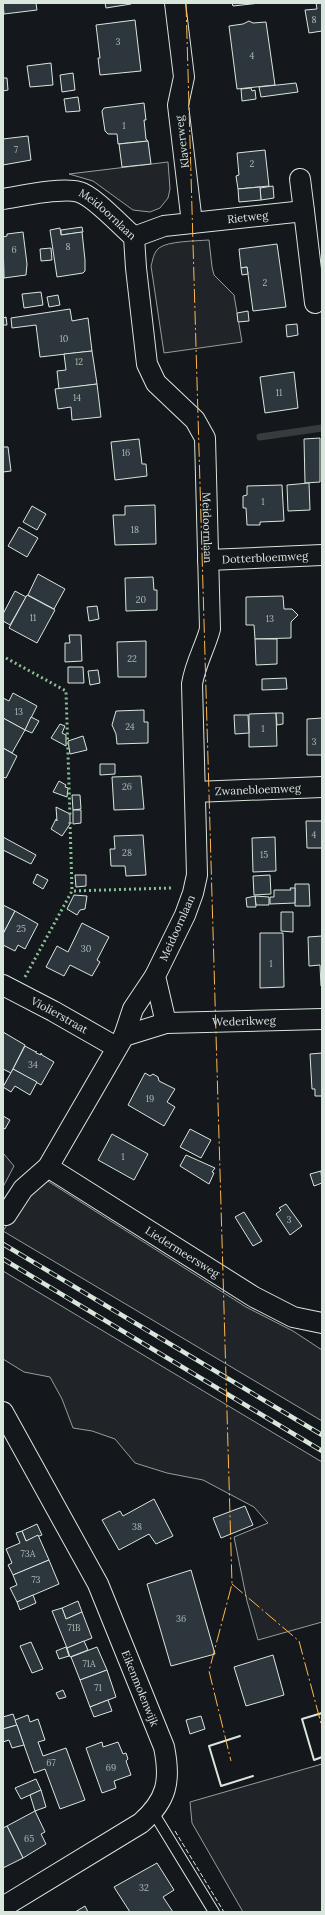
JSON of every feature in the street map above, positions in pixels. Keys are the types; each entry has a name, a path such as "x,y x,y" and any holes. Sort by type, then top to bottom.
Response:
{"street":[{"name":"Klaverweg","path":"175,3 184,77 178,105 192,224"},
{"path":"300,179 315,303"},
{"name":"Meidoornlaan","path":"3,199 64,191 80,192 91,199 134,236 136,268 147,364 156,382 195,420 205,438 210,629 206,643 194,668 192,684 196,875 193,893 185,915 155,976 133,1009 120,1042 48,1167"},
{"name":"Rietweg","path":"192,224 304,211"},
{"path":"134,236 164,226 192,224"},
{"name":"Dotterbloemweg","path":"208,560 322,555"},
{"name":"Zwanebloemweg","path":"195,792 322,787"},
{"path":"120,1042 166,1023 155,976"},
{"name":"Violierstraat","path":"3,985 120,1042"},
{"name":"Wederikweg","path":"166,1023 322,1019"},
{"path":"6,1215 23,1188 48,1167"},
{"name":"Liedermeersweg","path":"48,1167 254,1297 293,1317 322,1323"},
{"name":"Eikenmolenwijk","path":"3,1412 98,1584 164,1747 168,1780 163,1797 153,1812 131,1829 3,1907"}],"lane":[{"path":"153,1812 214,1912"}],"shaded area":[{"path":"168,162 170,189 168,198 160,208 150,212 133,210 93,181 69,174"},
{"path":"209,240 214,275 234,295 242,342 164,353 151,266 154,254 159,248 169,244"},
{"path":"3,1153 14,1166 3,1187"},
{"path":"43,1178 246,1307 293,1331 322,1350 322,1421 3,1231 28,1193"},
{"path":"3,1271 322,1462 322,1622 258,1640 247,1601 234,1537 268,1523 254,1507 203,1480 167,1473 135,1463 115,1439 92,1431 73,1428 62,1399 50,1377 24,1372 3,1359"},
{"path":"322,1764 322,1912 243,1912 192,1823 190,1802"}],"building":[{"path":"3,3 36,3 37,10 4,14"},
{"path":"105,3 130,3 131,4 106,8"},
{"path":"232,3 260,3 233,6"},
{"path":"316,3 322,3 322,31 309,33 305,10 317,9"},
{"path":"135,20 141,71 100,75 98,58 100,58 96,25"},
{"path":"249,21 253,23 266,22 275,85 237,89 229,26 243,24"},
{"path":"51,63 53,85 30,87 27,66"},
{"path":"73,73 75,90 62,92 60,75"},
{"path":"3,78 7,78 8,90 3,91"},
{"path":"296,83 298,92 261,97 259,87"},
{"path":"251,88 252,91 255,90 256,99 242,101 241,89"},
{"path":"78,97 80,111 66,112 64,99"},
{"path":"144,103 146,139 148,141 118,144 117,134 108,134 105,131 102,111 104,108"},
{"path":"28,136 31,160 3,165 3,139"},
{"path":"148,141 151,164 122,167 119,144"},
{"path":"265,150 269,186 238,189 236,176 239,175 237,153"},
{"path":"273,186 274,198 261,200 260,188"},
{"path":"260,187 261,200 239,202 238,189"},
{"path":"82,227 83,232 61,235 61,230"},
{"path":"60,228 61,235 82,232 85,260 85,271 83,273 57,277 50,230"},
{"path":"23,232 27,264 26,275 4,278 3,237 7,236 7,234"},
{"path":"277,244 286,307 253,311 247,267 241,268 239,249"},
{"path":"51,248 52,260 41,261 40,249"},
{"path":"247,267 248,274 242,275 241,268"},
{"path":"41,292 43,305 24,308 22,294"},
{"path":"58,295 60,305 49,307 47,297"},
{"path":"70,309 72,321 88,318 92,351 40,357 36,325 12,328 11,318"},
{"path":"248,311 249,321 238,322 237,313"},
{"path":"6,317 7,325 3,325 3,318"},
{"path":"297,324 298,335 287,337 286,325"},
{"path":"92,351 97,384 59,389 57,371 66,370 64,354"},
{"path":"294,372 298,408 265,413 260,377"},
{"path":"97,384 101,417 72,420 71,407 58,409 55,389"},
{"path":"320,438 320,482 305,483 304,439"},
{"path":"139,439 142,464 146,464 147,476 115,480 111,442"},
{"path":"3,447 8,447 11,471 3,472"},
{"path":"309,483 310,510 288,511 287,485"},
{"path":"282,485 284,521 260,522 260,525 247,525 246,508 243,508 243,496 247,495 247,486"},
{"path":"155,505 156,544 115,545 113,515 125,515 125,506"},
{"path":"32,506 46,514 37,530 23,522"},
{"path":"19,527 38,538 27,557 8,546"},
{"path":"38,574 65,589 54,609 28,595"},
{"path":"153,577 154,590 157,590 157,610 126,611 125,578"},
{"path":"15,591 26,597 10,625 3,621 3,614"},
{"path":"27,595 55,610 37,643 9,628"},
{"path":"283,596 284,609 292,609 298,615 291,622 291,638 255,639 254,625 246,625 246,597"},
{"path":"97,606 99,619 89,621 87,607"},
{"path":"69,635 81,635 82,661 65,662 65,643 70,643"},
{"path":"255,639 277,639 277,664 256,665"},
{"path":"146,641 146,677 118,677 117,642"},
{"path":"68,667 83,667 84,683 68,683"},
{"path":"98,670 100,683 90,685 88,671"},
{"path":"286,678 287,689 262,690 262,679"},
{"path":"13,693 37,706 25,730 3,718 3,698 9,701"},
{"path":"144,710 144,722 148,722 148,743 117,744 116,734 112,725 116,711"},
{"path":"276,713 277,746 249,747 249,714"},
{"path":"276,713 283,713 283,724 277,725"},
{"path":"234,715 248,715 249,733 235,734"},
{"path":"31,717 39,721 32,733 25,730"},
{"path":"3,718 25,730 12,753 3,748"},
{"path":"322,718 322,755 307,755 307,719"},
{"path":"60,724 65,726 62,733 66,735 66,746 51,738"},
{"path":"83,736 87,750 70,754 68,741"},
{"path":"3,748 17,756 6,778 3,777"},
{"path":"100,764 115,764 115,774 100,775"},
{"path":"141,776 144,809 114,810 112,777"},
{"path":"59,781 68,788 67,797 53,792"},
{"path":"72,795 80,795 81,809 73,810"},
{"path":"56,807 70,814 70,824 62,836 51,829 56,819 57,821"},
{"path":"73,810 81,810 81,823 73,824"},
{"path":"306,821 322,821 322,848 307,848"},
{"path":"143,835 146,875 126,876 125,866 111,866 110,849 115,849 114,836"},
{"path":"3,837 36,855 31,864 3,850"},
{"path":"275,837 276,871 253,872 252,838"},
{"path":"37,874 48,880 43,889 33,883"},
{"path":"75,875 86,875 86,886 76,887"},
{"path":"270,875 271,894 254,895 253,876"},
{"path":"295,884 309,884 310,906 295,906"},
{"path":"290,888 295,888 295,903 270,904 270,897 274,897 274,890 291,890"},
{"path":"74,895 87,896 85,909 80,910 77,915 67,909"},
{"path":"255,896 269,897 269,905 256,905"},
{"path":"255,896 256,907 247,907 246,898"},
{"path":"3,905 15,911 3,934"},
{"path":"15,911 38,924 25,949 18,945 15,951 3,945 3,934"},
{"path":"281,912 293,912 293,932 281,931"},
{"path":"82,923 109,937 97,960 100,962 92,976 70,965 64,976 46,967 57,946 68,952"},
{"path":"260,933 283,933 284,987 260,988"},
{"path":"322,936 321,986 320,965 309,966 308,937"},
{"path":"3,1032 25,1045 11,1073 3,1069"},
{"path":"25,1046 36,1053 41,1055 41,1053 54,1062 41,1085 13,1069"},
{"path":"322,1053 322,1096 315,1096 315,1089 312,1089 310,1054"},
{"path":"13,1069 37,1082 30,1095 15,1086 11,1092 3,1087"},
{"path":"145,1073 150,1076 153,1074 158,1077 159,1081 175,1089 167,1102 175,1107 164,1126 128,1105"},
{"path":"3,1116 10,1120 5,1129 3,1128"},
{"path":"190,1129 211,1140 201,1158 180,1147"},
{"path":"112,1134 148,1154 134,1180 98,1160"},
{"path":"186,1155 215,1168 212,1172 214,1173 209,1184 180,1166"},
{"path":"321,1171 322,1183 314,1186 310,1174"},
{"path":"286,1204 302,1226 290,1235 276,1214 281,1210 279,1208"},
{"path":"244,1212 262,1241 253,1246 235,1217"},
{"path":"154,1499 173,1536 156,1544 149,1534 119,1550 102,1520 120,1511 123,1516"},
{"path":"245,1506 253,1525 221,1538 213,1518"},
{"path":"37,1524 42,1535 26,1541 22,1531"},
{"path":"22,1531 26,1541 38,1535 49,1560 13,1575 8,1565 12,1563 6,1549 20,1543 16,1533"},
{"path":"49,1560 59,1584 17,1602 10,1588 17,1585 13,1575"},
{"path":"191,1570 215,1654 171,1666 147,1584"},
{"path":"33,1595 36,1603 20,1610 17,1602"},
{"path":"78,1601 82,1612 66,1619 62,1608"},
{"path":"62,1608 66,1619 82,1612 92,1638 67,1648 52,1611"},
{"path":"84,1641 88,1650 70,1657 67,1648"},
{"path":"31,1642 43,1669 32,1673 20,1646"},
{"path":"66,1647 69,1656 59,1659 56,1651"},
{"path":"97,1647 107,1670 80,1680 71,1657"},
{"path":"273,1655 284,1695 246,1706 234,1667"},
{"path":"107,1670 116,1697 90,1707 80,1680"},
{"path":"63,1690 66,1697 59,1699 56,1693"},
{"path":"108,1700 112,1711 94,1717 90,1707"},
{"path":"13,1714 17,1725 3,1729 3,1717"},
{"path":"28,1715 30,1722 38,1719 45,1740 38,1742 43,1756 66,1748 85,1800 60,1809 45,1769 34,1773 15,1720"},
{"path":"201,1716 205,1729 190,1734 186,1720"},
{"path":"17,1725 24,1745 12,1748 9,1740 3,1742 3,1729"},
{"path":"102,1742 103,1747 118,1742 123,1754 126,1753 128,1759 126,1761 131,1775 114,1781 116,1788 102,1793 86,1748"},
{"path":"36,1779 41,1790 21,1799 15,1788"},
{"path":"41,1790 46,1807 35,1811 30,1795"},
{"path":"35,1811 45,1832 41,1834 46,1844 23,1858 7,1826"},
{"path":"7,1826 23,1858 3,1868 3,1828"},
{"path":"157,1863 174,1890 163,1897 173,1912 130,1912 114,1887"},
{"path":"85,1906 88,1912 75,1912"}],"waterway":[{"path":"260,437 322,428"}],"railway":[{"path":"3,1244 322,1435"},
{"path":"3,1259 322,1451"}],"hedge":[{"path":"6,658 66,691 70,817"},
{"path":"70,822 72,891"},
{"path":"25,977 72,891 171,888"}],"fence":[{"path":"175,1831 224,1912"}],"wall":[{"path":"322,1713 302,1719 314,1760 322,1757"},
{"path":"240,1736 209,1746 221,1786 253,1776"}],"power":[{"path":"186,3 232,1584 209,1671 231,1761"},
{"path":"232,1584 299,1641 322,1727"}]}
